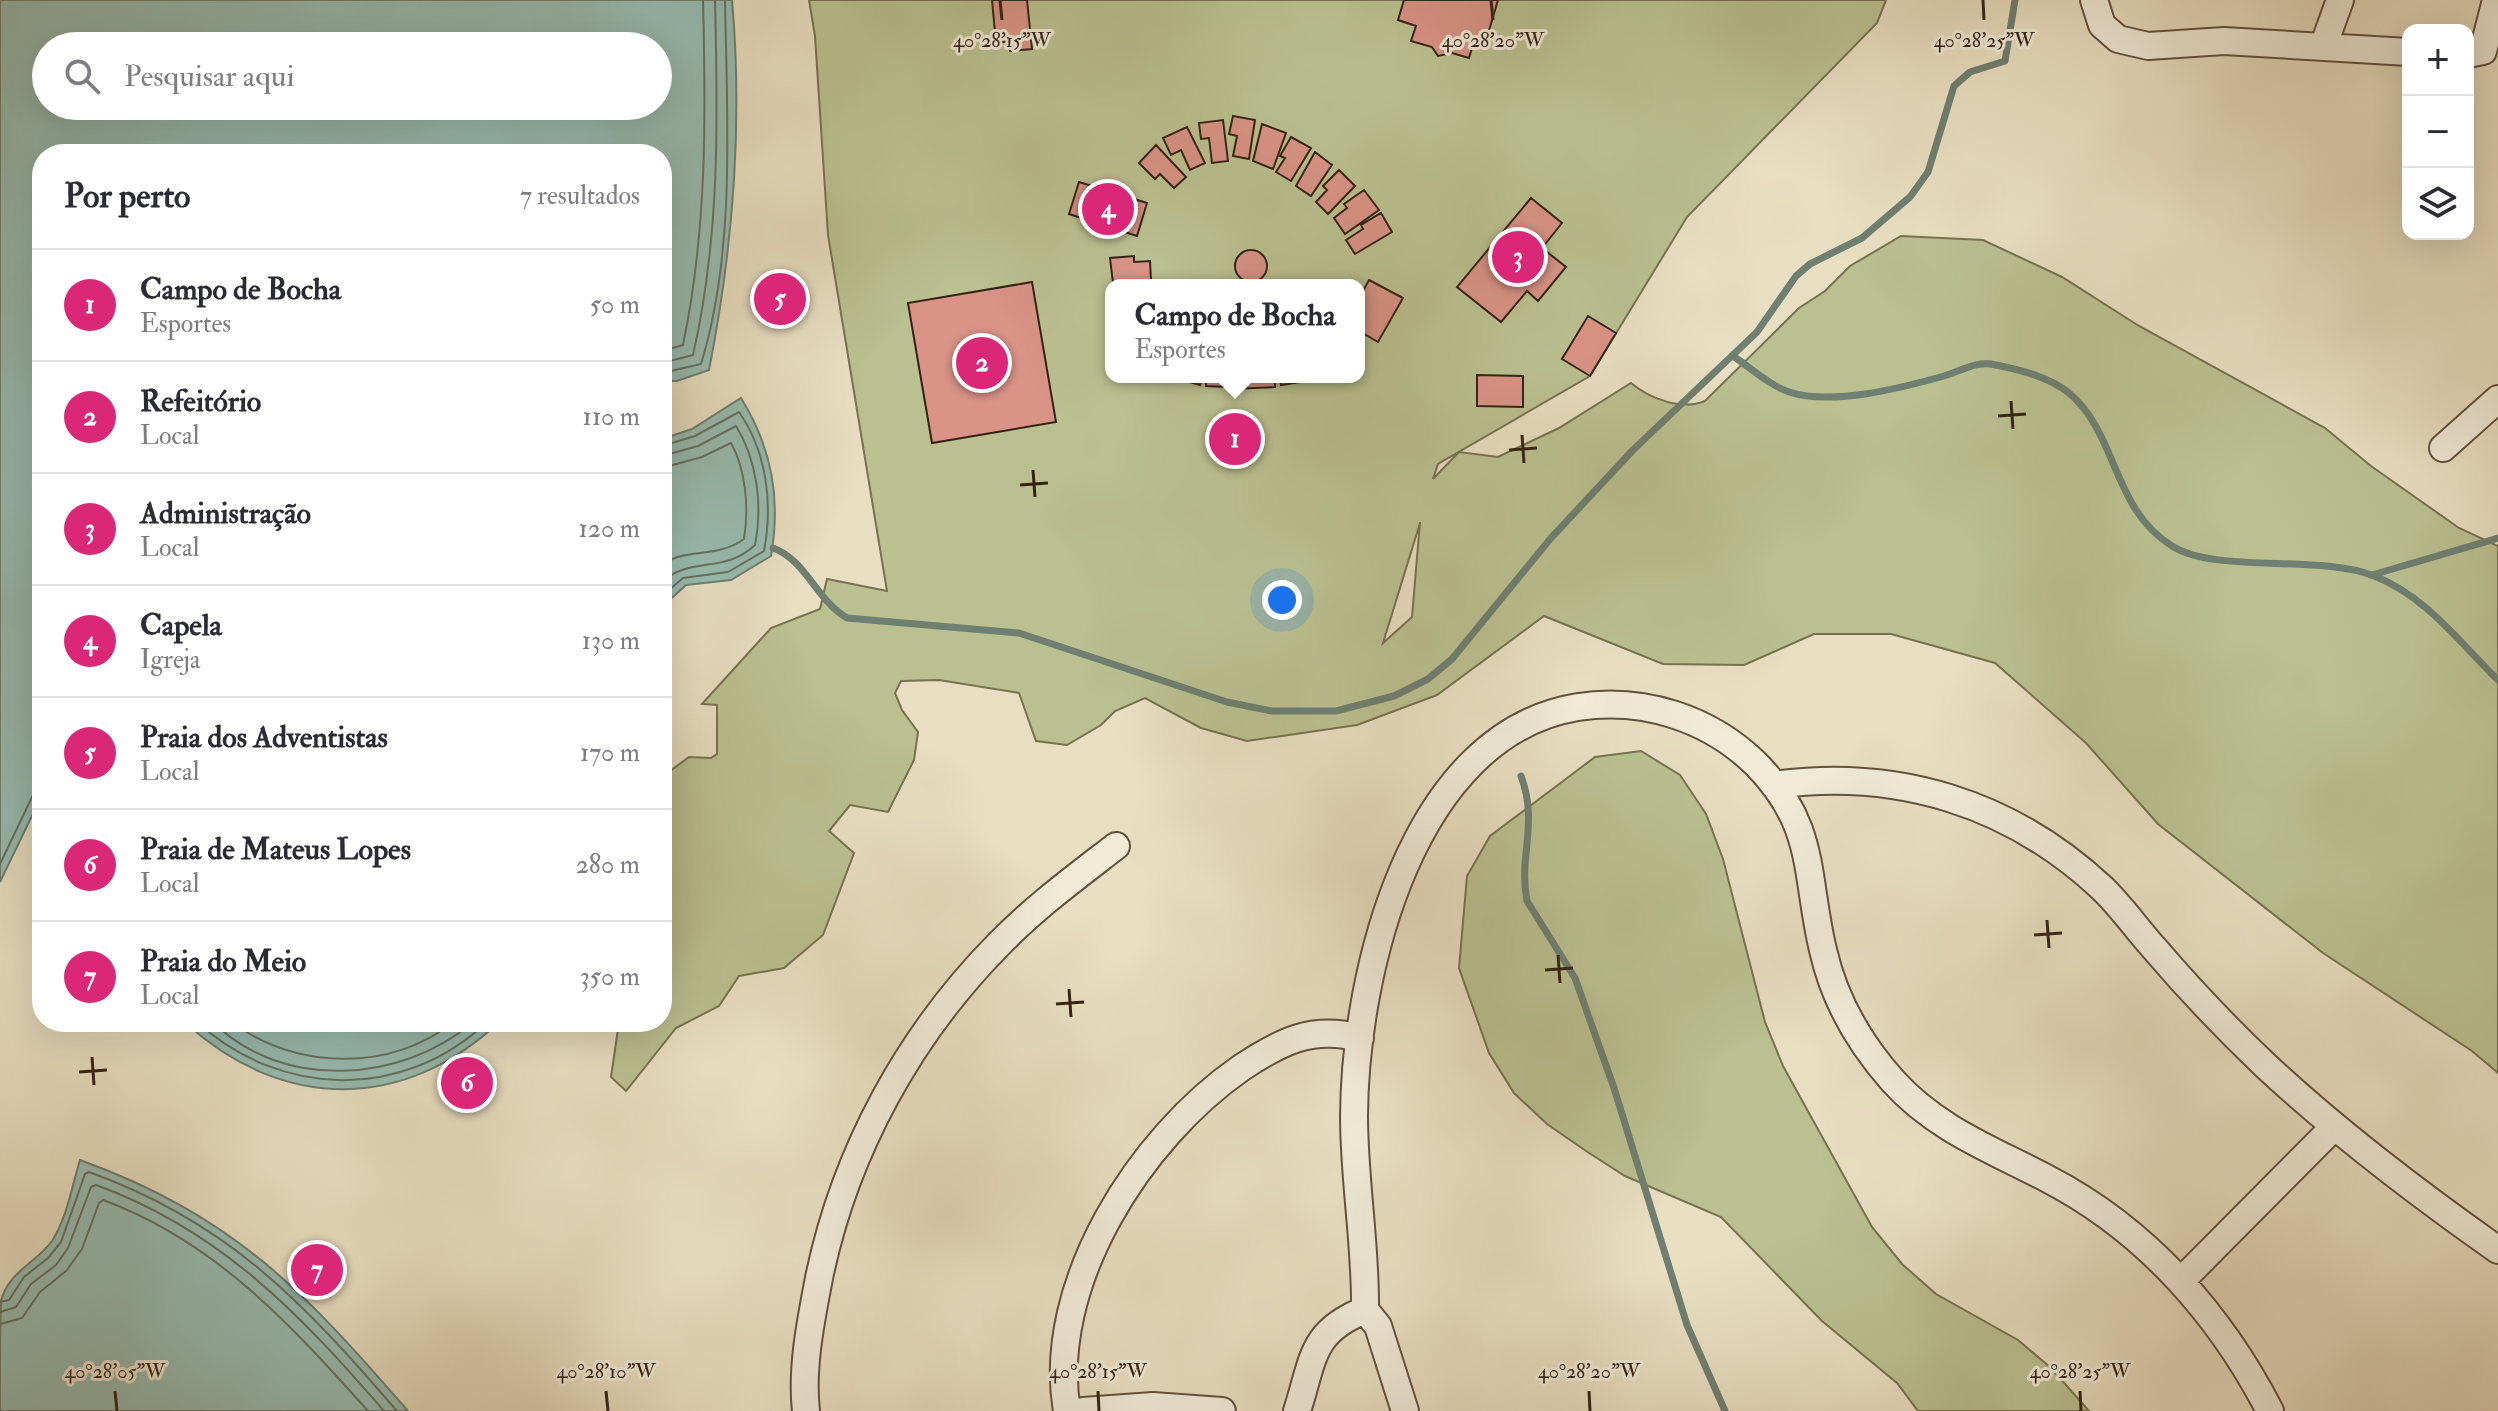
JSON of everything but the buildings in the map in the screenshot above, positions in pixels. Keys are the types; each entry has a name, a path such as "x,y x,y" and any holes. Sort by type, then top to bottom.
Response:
{"street":[{"path":"2094,0 2102,25 2118,39 2148,46 2224,41 2402,52"},
{"path":"2323,47 2340,0"},
{"path":"2474,53 2483,51 2496,0"},
{"path":"2443,448 2498,399"},
{"path":"1405,1411 1378,1326 1365,1310 1354,1120 1360,1038 1387,919 1418,841 1451,784 1485,749 1538,719 1573,708 1610,705 1648,707 1696,722 1739,749 1774,785 1795,818 1809,855 1818,925 1833,982 1845,1010 1876,1061 1896,1084 1939,1122 2087,1201 2131,1234 2181,1281 2232,1345 2270,1411"},
{"path":"1774,785 1841,780 1885,781 1959,801 2028,833 2105,891 2207,1006 2334,1127 2498,1250"},
{"path":"806,1411 808,1349 823,1260 850,1174 888,1091 938,1015 999,944 1033,912 1116,846"},
{"path":"1067,1411 1063,1366 1074,1304 1086,1269 1118,1202 1156,1146 1204,1097 1270,1048 1313,1033 1360,1038"},
{"path":"2181,1281 2334,1127"},
{"path":"1297,1411 1326,1331 1340,1320 1365,1310"},
{"path":"1083,1411 1153,1406 1222,1411"}],"green space":[{"path":"809,0 1886,0 1877,23 1687,217 1590,376 1438,464 1433,479 1459,452 1498,457 1559,428 1631,383 1647,394 1676,404 1705,401 1799,308 1825,291 1850,266 1901,236 1983,240 2062,277 2139,326 2325,428 2371,466 2459,528 2498,546 2498,1073 2472,1051 2323,953 2158,824 2086,743 1995,663 1891,634 1814,634 1744,665 1663,664 1544,616 1437,695 1357,725 1247,741 1201,728 1145,698 1115,711 1101,725 1067,745 1036,741 1019,693 939,680 901,681 895,693 902,710 918,732 914,760 888,812 850,805 829,831 854,853 823,935 784,968 739,976 719,1006 676,1028 626,1091 611,1077 618,1032 672,1032 672,770 689,757 711,758 717,754 717,705 702,704 771,628 820,609 827,579 887,591 828,235 815,36","holes":["1420,523 1412,617 1383,643"]},
{"path":"1641,751 1680,775 1706,814 1723,859 1765,1022 1783,1066 1872,1227 1902,1264 1936,1294 2018,1340 2051,1368 2089,1411 1918,1411 1897,1383 1822,1321 1721,1217 1625,1176 1547,1124 1514,1093 1489,1053 1459,968 1467,876 1490,836 1595,757"}],"water":[{"path":"0,0 732,0 736,139 724,278 709,370 677,381 672,381 672,144 32,144 32,816 0,882"},
{"path":"741,398 767,455 774,494 774,535 771,556 731,580 686,585 672,598 672,436 692,429"},
{"path":"197,1032 487,1032 463,1051 424,1072 385,1085 344,1089 304,1085 264,1073 225,1053"},
{"path":"80,1160 181,1206 224,1232 262,1261 299,1293 408,1411 0,1411 1,1301 10,1282 52,1241 65,1212"}],"waterway":[{"path":"773,548 794,562 827,602 847,618 1019,633 1227,702 1272,711 1336,711 1394,696 1428,679 1452,659 1551,538 1633,450 1757,332 1796,276 1810,264 1862,238 1910,197 1928,172 1954,86 1970,72 2005,61 2015,0"},
{"path":"1733,356 1774,385 1806,396 1866,394 1982,364 2044,378 2069,393 2085,410 2137,512 2152,530 2172,546 2214,559 2325,566 2374,576 2410,595 2426,608 2498,680"},
{"path":"2372,575 2498,538"},
{"path":"1521,776 1528,809 1527,901 1575,978 1614,1088 1687,1325 1725,1411"}],"place":[{"name":"Capela","path":"1108,209"},
{"name":"Administração","path":"1518,257"},
{"name":"Praia dos Adventistas","path":"780,299"},
{"name":"Refeitório","path":"982,363"},
{"name":"Campo de Bocha","path":"1235,439"},
{"name":"Praia de Mateus Lopes","path":"467,1083"},
{"name":"Praia do Meio","path":"317,1270"}]}
